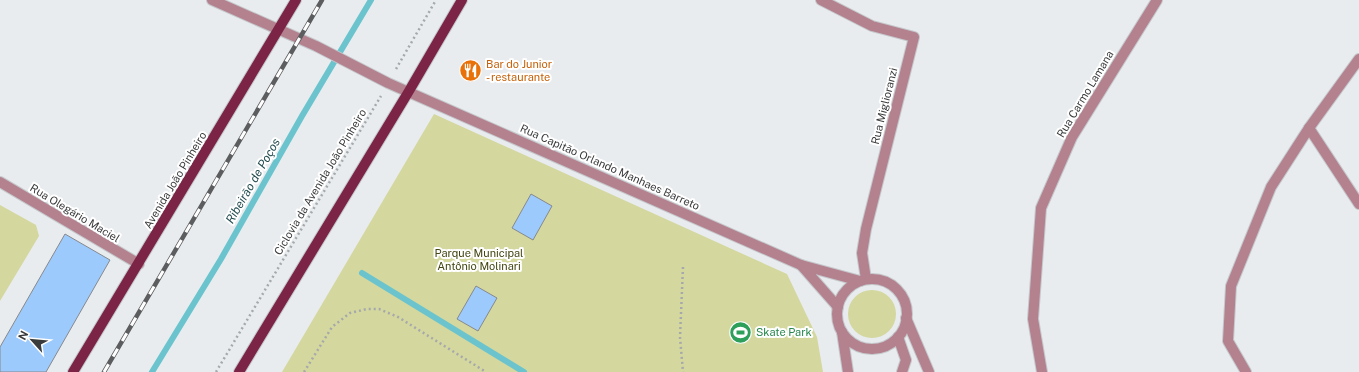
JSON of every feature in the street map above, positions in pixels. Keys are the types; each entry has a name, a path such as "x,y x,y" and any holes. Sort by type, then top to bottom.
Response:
{"main road":[{"name":"Avenida João Pinheiro","path":"73,372 296,0"},
{"path":"239,372 462,0"}],"street":[{"name":"Rua Capitão Orlando Manhaes Barreto","path":"212,0 316,46 388,83 801,265 863,280"},
{"name":"Rua Miglioranzi","path":"821,0 872,26 914,37 866,229 862,254 863,280"},
{"name":"Rua Carmo Lamana","path":"1042,372 1033,319 1041,208 1072,137 1157,0"},
{"path":"1246,372 1228,342 1231,286 1271,187 1309,128 1359,59"},
{"path":"1309,128 1359,204"},
{"name":"Rua Olegário Maciel","path":"0,182 139,264"},
{"path":"801,265 838,307"},
{"path":"842,332 849,340 858,346 880,348 890,344 898,337 904,328 906,318 906,307 896,288 887,282 877,279 863,280 850,287 842,296 838,307 837,316 842,332 848,372"},
{"path":"906,318 929,372"},
{"path":"898,337 906,360 902,372"}],"path":[{"name":"Ciclovia da Avenida João Pinheiro","path":"216,372 436,0"},
{"path":"683,267 680,338 683,372"},
{"path":"304,372 332,327 350,313 367,309 379,309 398,317 486,372"}],"green space":[{"name":"Parque Municipal Antônio Molinari","path":"434,114 787,274 817,337 823,372 282,372"},
{"path":"0,205 36,225 39,236 0,301"},
{"path":"872,290 881,292 889,297 894,305 896,314 894,323 889,331 881,336 872,338 863,336 855,331 850,323 848,314 850,305 855,297 863,292"}],"building":[{"path":"531,194 552,206 533,240 512,228"},
{"path":"65,234 110,260 46,372 0,372 0,347"},
{"path":"476,286 497,298 478,331 457,319"}],"waterway":[{"name":"Ribeirão de Poços","path":"152,372 221,259 302,116 371,0"},
{"path":"362,273 524,372"}],"railway":[{"path":"104,372 322,0"}],"place":[{"name":"Bar do Junior - restaurante","path":"470,70"},
{"name":"Skate Park","path":"740,332"}]}
